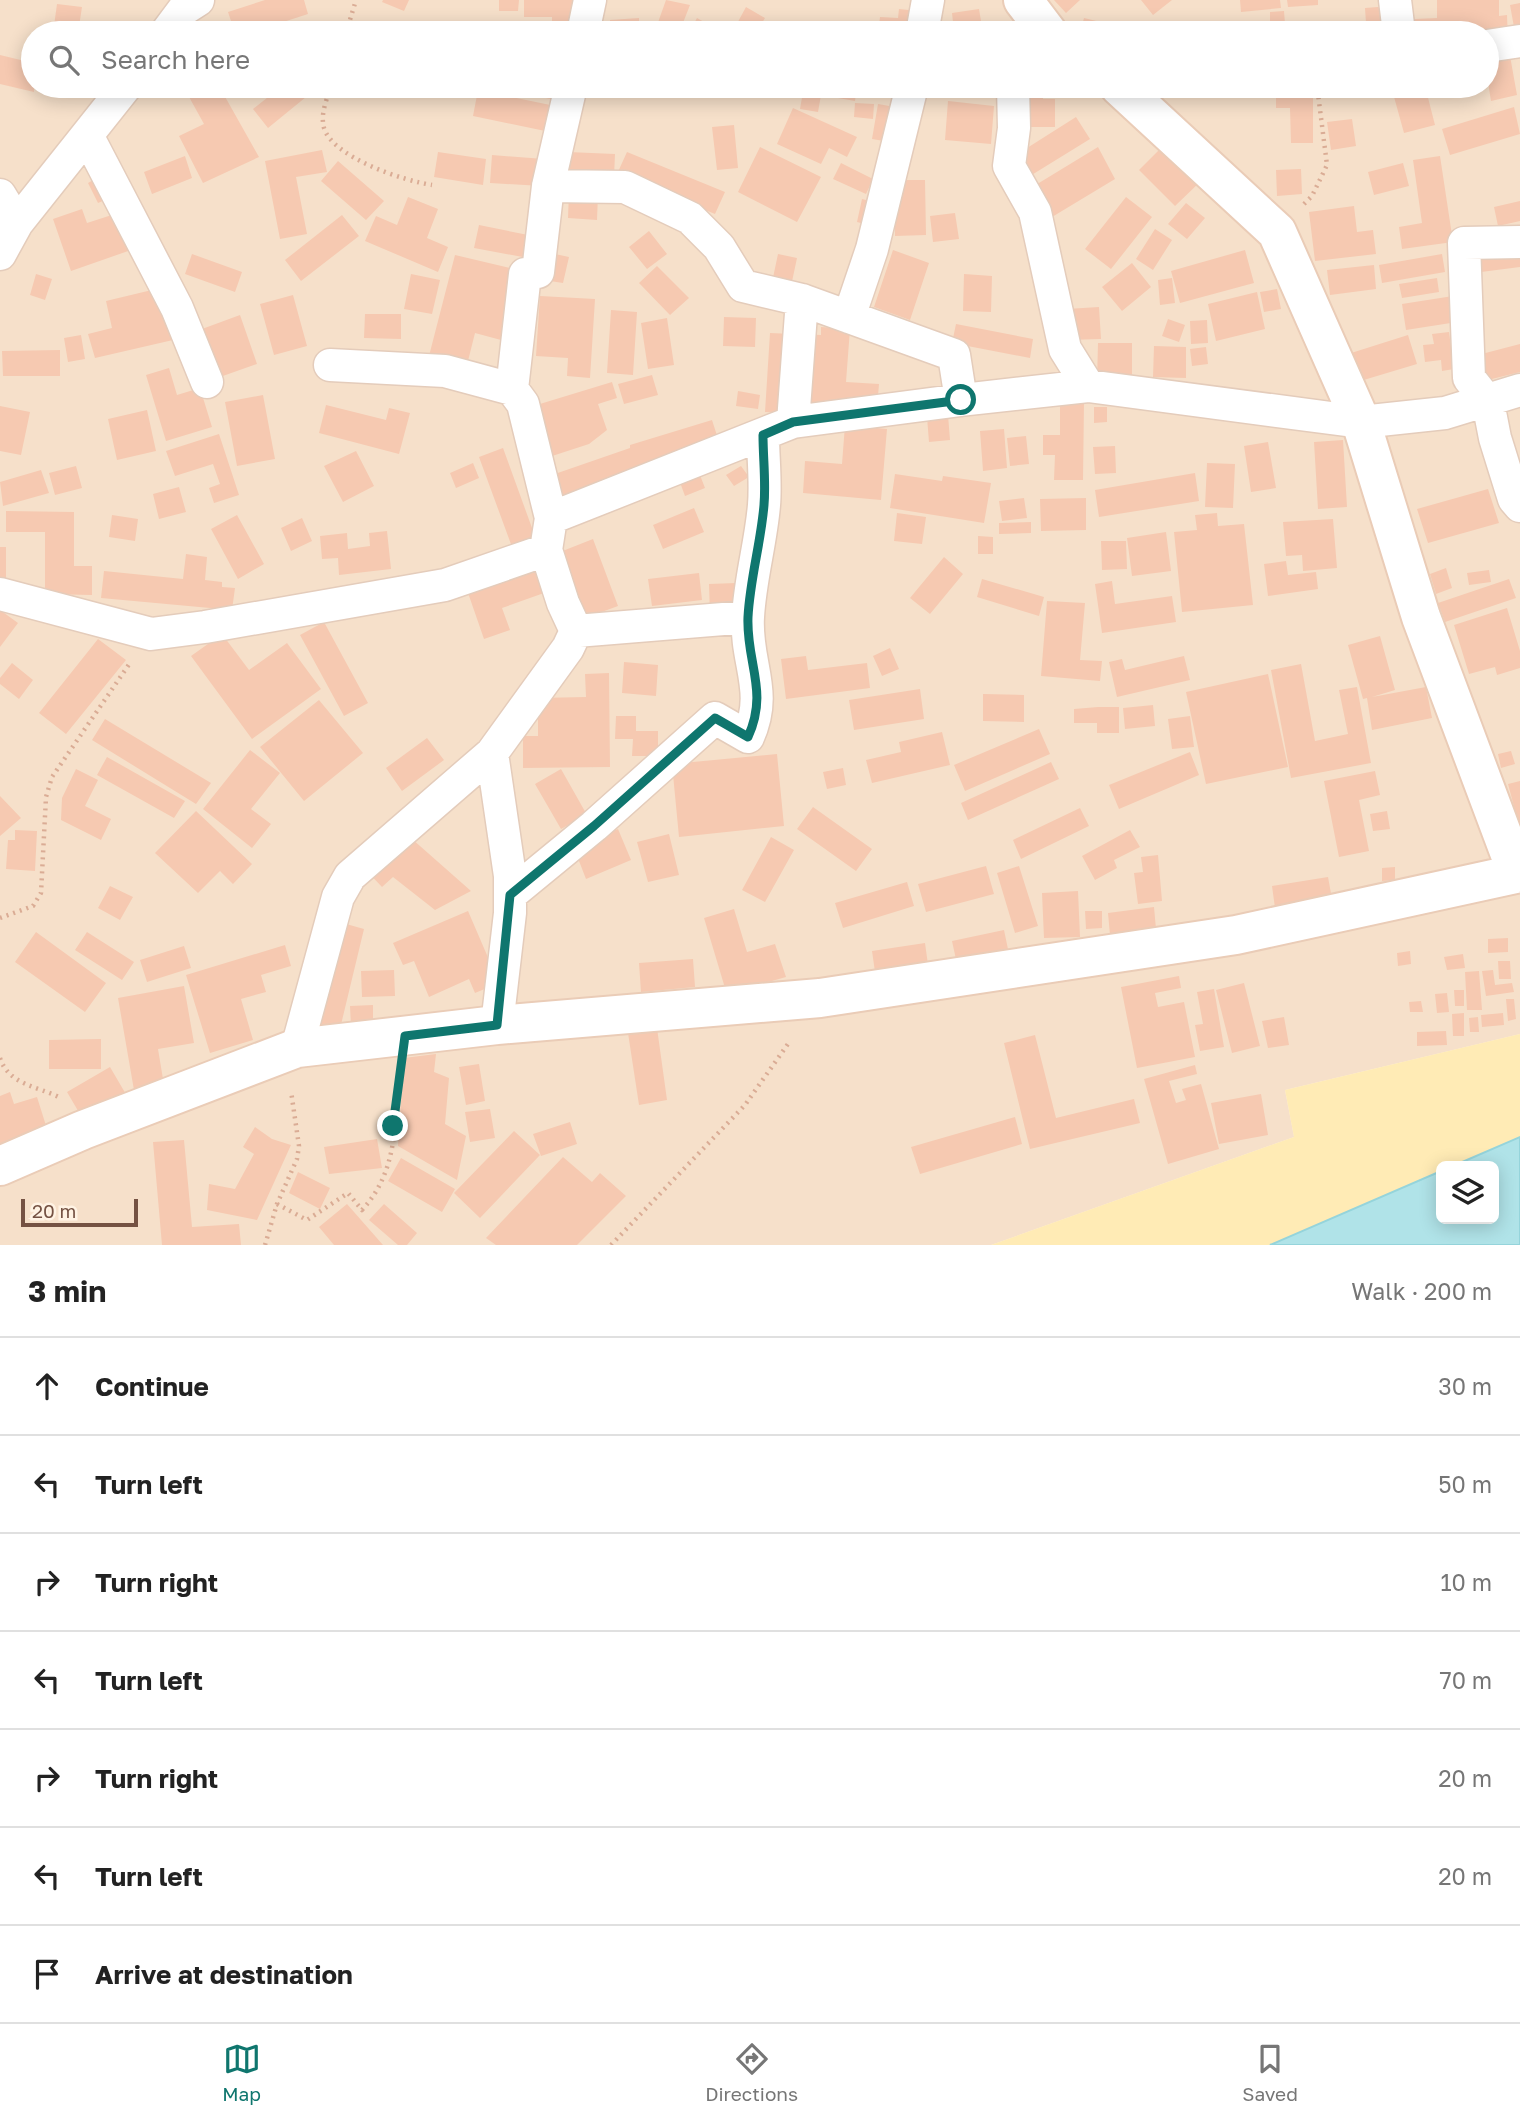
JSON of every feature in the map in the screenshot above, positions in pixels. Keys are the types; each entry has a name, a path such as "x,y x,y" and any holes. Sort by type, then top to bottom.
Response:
{"street":[{"path":"175,21 184,9 198,0"},
{"path":"586,21 590,0"},
{"path":"924,21 928,0"},
{"path":"1395,0 1398,21"},
{"path":"1499,44 1520,41"},
{"path":"0,254 17,223 117,98"},
{"path":"512,389 525,274 538,272 548,186 568,98"},
{"path":"849,317 872,248 909,98"},
{"path":"1013,98 1014,128 1009,166 1035,212 1065,349 1088,386"},
{"path":"0,1166 83,1130 297,1048 497,1025 820,998 1236,935 1519,873 1421,617 1361,422 1278,232 1132,98"},
{"path":"88,137 177,308 207,382"},
{"path":"548,186 625,187 690,218 719,247 743,286 802,300 954,355 961,400"},
{"path":"0,195 17,223"},
{"path":"1520,242 1464,243 1469,378 1488,402 1495,439 1514,499 1520,506"},
{"path":"793,422 802,300"},
{"path":"330,365 445,371 512,389 523,404 551,518 546,550 562,603 576,631"},
{"path":"551,518 793,422 1088,386 1361,422 1400,420 1488,402 1520,390"},
{"path":"510,895 594,826 715,718 748,737 757,717 758,692 748,639 748,617 764,504 763,435"},
{"path":"0,594 151,634 205,627 445,584 546,550"},
{"path":"576,631 748,617"},
{"path":"297,1048 338,897 350,876 492,752 568,648 576,631"},
{"path":"492,752 510,876 497,1025"}],"path":[{"path":"350,21 356,0"},
{"path":"327,98 323,113 324,130 334,143 387,175 432,185"},
{"path":"1278,232 1312,195 1327,165 1319,98"},
{"path":"0,918 33,906 41,893 46,797 52,777 151,634"},
{"path":"611,1245 745,1105 820,998"},
{"path":"277,1204 307,1220 348,1193 362,1210 374,1196 393,1151 393,1126 405,1036"},
{"path":"265,1245 277,1204 297,1159 299,1146 290,1082 297,1048"},
{"path":"0,1058 4,1070 14,1080 62,1098 83,1130"}],"shaded area":[{"path":"0,0 1520,0 1520,1034 1285,1090 1294,1137 991,1245 0,1245"}],"sand":[{"path":"1520,1034 1520,1137 1465,1161 1436,1161 1436,1173 1270,1245 991,1245 1294,1137 1285,1090"}],"water":[{"path":"1520,1137 1520,1245 1270,1245 1436,1173 1436,1224 1499,1224 1499,1161 1465,1161"}],"building":[{"path":"265,0 304,0 308,14 286,21 231,21 228,12"},
{"path":"409,0 404,11 382,2"},
{"path":"499,0 519,0 518,11 499,11"},
{"path":"524,0 574,0 574,21 552,21 552,17 524,17"},
{"path":"666,0 690,5 684,21 658,21"},
{"path":"1054,0 1080,0 1066,13"},
{"path":"1141,0 1172,0 1153,15"},
{"path":"1240,0 1280,0 1281,8 1241,12"},
{"path":"1287,0 1318,0 1318,5 1288,7"},
{"path":"1437,0 1499,0 1499,16 1507,15 1508,41 1499,38 1499,21 1415,21 1437,18"},
{"path":"1520,3 1520,26 1514,27 1510,5"},
{"path":"57,4 82,7 80,21 55,21"},
{"path":"1390,6 1391,21 1366,21 1365,8"},
{"path":"746,7 765,18 763,21 738,21"},
{"path":"899,9 919,11 918,21 880,21 880,17 898,18"},
{"path":"979,9 981,21 953,21 952,13"},
{"path":"1284,11 1285,21 1270,21 1270,12"},
{"path":"639,18 639,21 610,20"},
{"path":"1508,45 1517,95 1491,101 1491,98 1499,98 1499,47"},
{"path":"0,55 21,60 21,89 0,84"},
{"path":"190,98 226,98 259,157 203,183 179,136 204,124"},
{"path":"267,98 305,98 268,128 253,109"},
{"path":"476,98 516,98 555,106 550,132 473,116"},
{"path":"802,98 820,98 818,112 800,109"},
{"path":"1021,98 1055,99 1055,127 1020,127"},
{"path":"1276,98 1313,98 1313,143 1291,143 1290,108 1276,108"},
{"path":"1394,98 1428,98 1435,125 1404,133"},
{"path":"948,101 994,106 991,144 945,140"},
{"path":"855,103 874,104 873,119 854,117"},
{"path":"878,104 901,108 896,143 872,139"},
{"path":"1514,107 1520,134 1450,155 1442,129"},
{"path":"793,108 857,137 847,157 829,148 821,164 777,144"},
{"path":"1076,117 1090,139 1030,176 1016,155"},
{"path":"1352,119 1356,146 1331,150 1327,122"},
{"path":"734,125 738,168 717,170 712,127"},
{"path":"1165,144 1201,181 1175,206 1139,170"},
{"path":"760,147 821,177 797,222 738,192"},
{"path":"1098,147 1115,179 1052,217 1034,186"},
{"path":"322,150 327,172 296,177 307,234 280,239 265,161"},
{"path":"438,152 486,159 483,185 434,177"},
{"path":"568,152 615,154 614,177 566,174"},
{"path":"627,152 725,192 715,214 617,174"},
{"path":"492,155 544,159 542,186 490,183"},
{"path":"185,156 192,178 152,194 144,172"},
{"path":"1440,156 1453,242 1402,249 1399,227 1422,223 1413,160"},
{"path":"338,161 384,201 366,220 321,181"},
{"path":"841,163 873,179 866,194 833,179"},
{"path":"1403,163 1409,186 1374,195 1368,172"},
{"path":"1301,169 1302,194 1277,196 1276,170"},
{"path":"102,175 112,197 98,203 88,183"},
{"path":"895,180 925,180 926,235 895,236"},
{"path":"569,192 598,194 597,220 568,218"},
{"path":"408,197 438,209 427,238 448,247 438,272 365,241 376,216 397,225"},
{"path":"1126,197 1152,217 1111,269 1085,249"},
{"path":"862,199 878,203 873,226 857,222"},
{"path":"1520,201 1520,221 1498,226 1494,207"},
{"path":"1186,203 1205,218 1187,239 1168,224"},
{"path":"1354,206 1357,232 1373,230 1376,254 1315,261 1309,212"},
{"path":"82,209 87,223 118,213 131,250 71,271 53,219"},
{"path":"955,213 959,239 933,242 930,216"},
{"path":"342,215 359,236 301,281 285,260"},
{"path":"479,225 533,236 528,258 474,248"},
{"path":"1155,229 1172,240 1153,270 1136,259"},
{"path":"649,231 667,254 647,269 629,247"},
{"path":"1520,249 1520,267 1481,272 1479,254"},
{"path":"893,250 929,263 910,320 874,307"},
{"path":"1245,250 1254,283 1180,303 1171,271"},
{"path":"192,254 242,272 235,292 185,274"},
{"path":"555,254 569,257 563,283 550,281"},
{"path":"778,254 797,258 790,291 771,287"},
{"path":"1442,254 1445,272 1382,283 1379,265"},
{"path":"455,255 518,270 501,340 475,333 467,365 429,356"},
{"path":"1132,263 1151,287 1122,311 1102,287"},
{"path":"1374,265 1376,289 1330,295 1327,270"},
{"path":"657,266 689,298 670,315 639,283"},
{"path":"36,274 52,279 45,300 30,295"},
{"path":"411,274 440,280 432,314 404,309"},
{"path":"964,274 992,276 991,312 963,311"},
{"path":"1172,278 1175,303 1160,305 1158,280"},
{"path":"1437,278 1439,292 1402,298 1399,284"},
{"path":"156,289 173,340 95,358 88,334 112,328 106,301"},
{"path":"1277,289 1281,309 1264,312 1260,292"},
{"path":"1257,292 1265,329 1216,341 1208,304"},
{"path":"293,295 307,346 274,355 260,304"},
{"path":"540,296 595,299 590,378 567,376 568,358 536,356"},
{"path":"1453,296 1457,322 1406,330 1402,304"},
{"path":"1099,307 1101,339 1068,340 1067,309"},
{"path":"611,310 637,312 633,375 607,373"},
{"path":"365,314 401,314 401,339 364,338"},
{"path":"240,315 257,364 220,377 202,329"},
{"path":"724,317 756,318 755,347 723,346"},
{"path":"667,318 674,365 648,369 641,323"},
{"path":"1168,319 1185,325 1179,342 1162,336"},
{"path":"1207,320 1208,343 1191,344 1190,321"},
{"path":"956,324 1033,339 1030,358 952,343"},
{"path":"821,327 850,329 846,382 879,384 877,408 798,403 803,334 821,335"},
{"path":"1449,332 1454,369 1442,371 1441,360 1425,362 1423,345 1434,344 1432,334"},
{"path":"770,333 793,334 789,413 765,412"},
{"path":"81,335 85,359 68,362 64,338"},
{"path":"1408,335 1417,364 1357,382 1348,354"},
{"path":"1098,343 1132,343 1132,382 1097,382"},
{"path":"1520,344 1520,372 1480,382 1474,356"},
{"path":"1154,346 1186,347 1186,378 1153,377"},
{"path":"1206,347 1208,364 1192,366 1190,349"},
{"path":"60,350 60,376 3,376 2,351"},
{"path":"169,368 177,395 200,388 212,427 166,441 146,375"},
{"path":"652,375 658,395 624,404 618,384"},
{"path":"612,382 617,398 598,404 607,430 589,444 546,458 530,407"},
{"path":"738,391 760,395 758,409 736,406"},
{"path":"263,395 275,459 237,466 225,402"},
{"path":"1060,402 1084,402 1083,480 1054,480 1055,455 1043,455 1043,435 1060,435"},
{"path":"326,405 386,420 389,408 410,413 399,454 319,433"},
{"path":"0,406 30,412 21,455 0,451"},
{"path":"1094,407 1107,407 1107,422 1094,423"},
{"path":"147,410 156,451 117,460 108,419"},
{"path":"948,415 950,440 929,442 927,417"},
{"path":"712,420 720,445 557,500 549,476 630,448 630,445"},
{"path":"845,425 887,429 881,500 803,493 805,461 842,464"},
{"path":"1004,429 1007,468 983,471 980,431"},
{"path":"219,434 239,495 214,503 209,488 220,484 213,464 175,476 166,451"},
{"path":"1026,436 1029,464 1010,466 1007,438"},
{"path":"1343,440 1347,507 1318,509 1314,442"},
{"path":"1268,442 1276,488 1251,492 1244,446"},
{"path":"1115,446 1116,473 1095,474 1093,447"},
{"path":"503,448 536,539 512,547 479,457"},
{"path":"356,451 374,486 343,502 324,466"},
{"path":"473,463 479,478 456,488 450,473"},
{"path":"1207,463 1235,464 1233,508 1205,507"},
{"path":"76,466 82,488 55,495 49,473"},
{"path":"741,466 749,477 734,486 726,475"},
{"path":"41,470 49,493 3,506 0,482"},
{"path":"698,470 705,488 685,496 678,477"},
{"path":"1195,473 1199,501 1099,517 1095,490"},
{"path":"895,474 942,481 943,476 991,483 984,523 890,508"},
{"path":"179,487 186,512 159,519 153,494"},
{"path":"1488,489 1499,523 1428,543 1417,509"},
{"path":"1024,498 1027,518 1002,521 999,501"},
{"path":"1086,498 1086,530 1041,531 1040,499"},
{"path":"694,508 704,532 663,549 653,525"},
{"path":"6,511 74,512 74,566 92,566 92,595 45,594 45,532 6,532"},
{"path":"897,513 926,517 922,544 894,541"},
{"path":"1217,513 1218,526 1244,524 1253,605 1182,612 1174,532 1197,530 1195,515"},
{"path":"112,515 138,519 135,541 109,537"},
{"path":"237,515 264,564 238,579 211,529"},
{"path":"302,518 312,541 291,551 281,528"},
{"path":"1333,519 1337,568 1303,571 1302,555 1286,556 1283,522"},
{"path":"1031,522 1031,533 999,534 999,523"},
{"path":"387,531 391,569 339,575 338,558 322,559 320,536 347,533 348,549 370,546 369,533"},
{"path":"1166,532 1171,571 1132,576 1127,538"},
{"path":"978,536 993,537 993,554 978,554"},
{"path":"593,539 618,606 580,620 555,554"},
{"path":"1101,541 1126,541 1127,569 1102,570"},
{"path":"0,547 6,547 6,580 0,580"},
{"path":"186,554 207,557 205,580 222,582 222,587 235,588 232,610 101,598 104,571 183,579"},
{"path":"944,557 963,574 930,614 910,598"},
{"path":"1286,561 1288,575 1316,572 1318,589 1268,596 1264,564"},
{"path":"535,566 544,593 502,608 510,630 484,639 467,590"},
{"path":"1446,568 1452,588 1436,594 1430,574"},
{"path":"1489,570 1491,582 1469,585 1467,573"},
{"path":"699,573 702,600 652,606 648,579"},
{"path":"982,579 1044,597 1039,616 977,597"},
{"path":"1509,579 1516,598 1445,622 1438,603"},
{"path":"1112,581 1115,604 1172,596 1176,622 1102,633 1095,584"},
{"path":"736,583 738,614 710,615 709,584"},
{"path":"1047,601 1085,603 1080,660 1102,661 1100,681 1041,676"},
{"path":"1507,608 1520,651 1520,668 1497,675 1495,667 1469,674 1454,625"},
{"path":"0,610 18,623 0,647"},
{"path":"324,622 368,703 344,716 300,635"},
{"path":"222,634 249,670 287,643 321,689 252,739 191,656"},
{"path":"1380,636 1395,690 1372,697 1426,687 1432,718 1372,730 1367,698 1363,699 1348,645"},
{"path":"98,639 126,660 66,734 39,713"},
{"path":"890,648 899,669 882,676 873,656"},
{"path":"806,656 808,670 867,663 870,688 786,699 781,659"},
{"path":"1184,656 1190,680 1117,697 1109,662 1122,659 1125,670"},
{"path":"624,662 658,665 656,696 622,693"},
{"path":"12,663 33,680 19,699 0,684 0,678"},
{"path":"1301,664 1315,741 1348,734 1339,690 1357,687 1371,763 1291,778 1271,670"},
{"path":"609,673 610,767 523,768 523,736 538,736 538,698 586,697 585,674"},
{"path":"1268,674 1288,767 1206,784 1186,692"},
{"path":"920,689 924,719 854,730 849,700"},
{"path":"983,694 1024,695 1024,722 983,721"},
{"path":"319,700 363,753 304,801 260,747"},
{"path":"1153,705 1155,726 1125,729 1123,708"},
{"path":"1119,707 1119,733 1097,733 1097,723 1074,723 1074,709"},
{"path":"616,716 636,716 636,731 658,731 658,756 632,756 633,739 615,739"},
{"path":"1190,716 1194,747 1172,749 1168,719"},
{"path":"105,719 211,783 196,804 92,740"},
{"path":"1039,729 1050,754 965,791 954,765"},
{"path":"942,732 950,765 872,783 866,760 901,752 899,742"},
{"path":"427,738 444,760 402,791 386,768"},
{"path":"250,750 280,773 251,809 271,824 252,848 203,809"},
{"path":"1511,751 1515,764 1501,768 1498,754"},
{"path":"1190,752 1199,775 1119,809 1109,785"},
{"path":"777,754 784,826 679,837 672,764"},
{"path":"107,757 185,801 174,818 97,775"},
{"path":"1051,762 1059,779 968,820 961,803"},
{"path":"843,768 846,785 827,789 823,772"},
{"path":"76,769 98,780 85,806 111,819 101,840 61,820 62,798"},
{"path":"561,769 587,815 561,829 535,784"},
{"path":"1375,771 1380,795 1359,800 1369,851 1339,857 1324,781"},
{"path":"1520,781 1520,825 1519,825 1508,784"},
{"path":"0,796 21,818 0,836"},
{"path":"813,807 872,849 856,871 797,829"},
{"path":"1080,808 1089,826 1021,859 1013,840"},
{"path":"196,811 252,864 233,884 220,871 198,893 155,853"},
{"path":"1387,811 1390,829 1373,831 1370,814"},
{"path":"618,829 631,860 586,879 574,848"},
{"path":"15,830 37,831 35,871 6,869 8,840 15,840"},
{"path":"1130,830 1140,847 1114,860 1117,868 1095,880 1082,856"},
{"path":"403,831 471,891 435,910 393,877 382,887 363,867"},
{"path":"669,834 679,875 648,882 637,842"},
{"path":"771,837 794,850 765,902 742,890"},
{"path":"1158,855 1162,901 1138,904 1134,873 1143,872 1141,857"},
{"path":"986,866 994,894 926,912 918,884"},
{"path":"1019,866 1038,926 1015,933 997,873"},
{"path":"1395,867 1395,880 1382,881 1382,868"},
{"path":"1328,877 1332,899 1275,908 1272,886"},
{"path":"907,882 914,906 843,928 835,903"},
{"path":"110,886 133,897 120,920 98,908"},
{"path":"1078,891 1080,937 1044,938 1042,893"},
{"path":"1154,907 1156,929 1110,935 1108,913"},
{"path":"734,909 747,952 775,944 786,977 732,992 730,986 725,988 704,918"},
{"path":"468,911 499,983 475,993 469,979 429,997 414,961 403,965 393,943"},
{"path":"1085,911 1102,911 1102,928 1086,929"},
{"path":"339,922 364,929 339,1033 314,1025"},
{"path":"1004,930 1009,954 957,964 952,941"},
{"path":"36,932 106,983 85,1012 15,962"},
{"path":"87,932 134,962 122,980 75,950"},
{"path":"1508,938 1508,952 1488,953 1488,939"},
{"path":"925,943 929,972 876,979 872,951"},
{"path":"285,945 291,966 261,975 266,992 241,999 253,1040 210,1053 186,975"},
{"path":"184,946 191,968 147,982 140,960"},
{"path":"1410,951 1411,964 1398,966 1397,953"},
{"path":"1463,954 1465,968 1447,970 1444,957"},
{"path":"693,959 695,987 641,992 639,963"},
{"path":"1498,961 1510,961 1511,979 1499,979"},
{"path":"394,970 395,996 362,997 361,971"},
{"path":"1493,970 1495,985 1512,983 1514,992 1486,996 1482,971"},
{"path":"1479,971 1482,1010 1467,1010 1465,972"},
{"path":"1179,976 1181,988 1155,993 1158,1007 1184,1002 1195,1057 1137,1068 1121,987"},
{"path":"1244,983 1260,1046 1232,1053 1216,990"},
{"path":"184,986 194,1043 158,1049 164,1085 134,1090 118,998"},
{"path":"1214,989 1224,1047 1200,1051 1195,1025 1203,1024 1197,992"},
{"path":"1454,990 1464,990 1464,1006 1455,1006"},
{"path":"1447,993 1449,1012 1437,1013 1435,994"},
{"path":"1506,999 1514,999 1516,1019 1508,1021"},
{"path":"1421,1001 1423,1012 1410,1012 1409,1002"},
{"path":"373,1005 373,1025 351,1026 350,1006"},
{"path":"1464,1013 1464,1036 1453,1036 1452,1014"},
{"path":"1503,1013 1504,1025 1482,1027 1481,1015"},
{"path":"1284,1017 1289,1045 1268,1048 1262,1021"},
{"path":"1478,1017 1479,1032 1470,1032 1469,1018"},
{"path":"657,1028 667,1100 639,1105 628,1033"},
{"path":"1446,1031 1447,1045 1417,1046 1417,1032"},
{"path":"1035,1035 1056,1118 1134,1099 1140,1123 1030,1149 1004,1043"},
{"path":"101,1039 101,1069 49,1069 49,1040"},
{"path":"436,1054 434,1072 449,1078 445,1124 466,1136 457,1180 398,1146 404,1058"},
{"path":"479,1064 485,1101 466,1105 459,1067"},
{"path":"1195,1065 1197,1074 1169,1081 1176,1103 1186,1100 1182,1089 1201,1084 1219,1149 1168,1164 1144,1079"},
{"path":"110,1067 127,1096 84,1121 67,1092"},
{"path":"10,1092 14,1104 37,1097 48,1132 0,1147 0,1096"},
{"path":"1261,1094 1268,1135 1219,1144 1211,1103"},
{"path":"490,1109 495,1138 470,1142 465,1112"},
{"path":"1015,1117 1022,1144 920,1174 911,1147"},
{"path":"570,1122 577,1144 541,1156 533,1134"},
{"path":"255,1127 272,1139 291,1145 257,1220 207,1210 209,1184 235,1189 254,1154 243,1147"},
{"path":"514,1131 540,1155 480,1218 454,1193"},
{"path":"377,1139 382,1168 329,1174 324,1147"},
{"path":"184,1140 192,1227 239,1224 241,1245 162,1245 153,1142"},
{"path":"563,1157 592,1182 600,1173 626,1196 577,1245 496,1245 486,1238"},
{"path":"401,1158 455,1189 442,1212 388,1181"},
{"path":"298,1172 330,1188 320,1209 289,1193"},
{"path":"347,1204 383,1245 334,1245 319,1227"},
{"path":"384,1204 417,1233 407,1245 398,1245 369,1220"}],"route":[{"path":"393,1126 405,1036 497,1025 510,895 594,826 715,718 748,737 757,717 758,692 748,639 748,617 764,504 763,435 793,422 961,400"}]}
